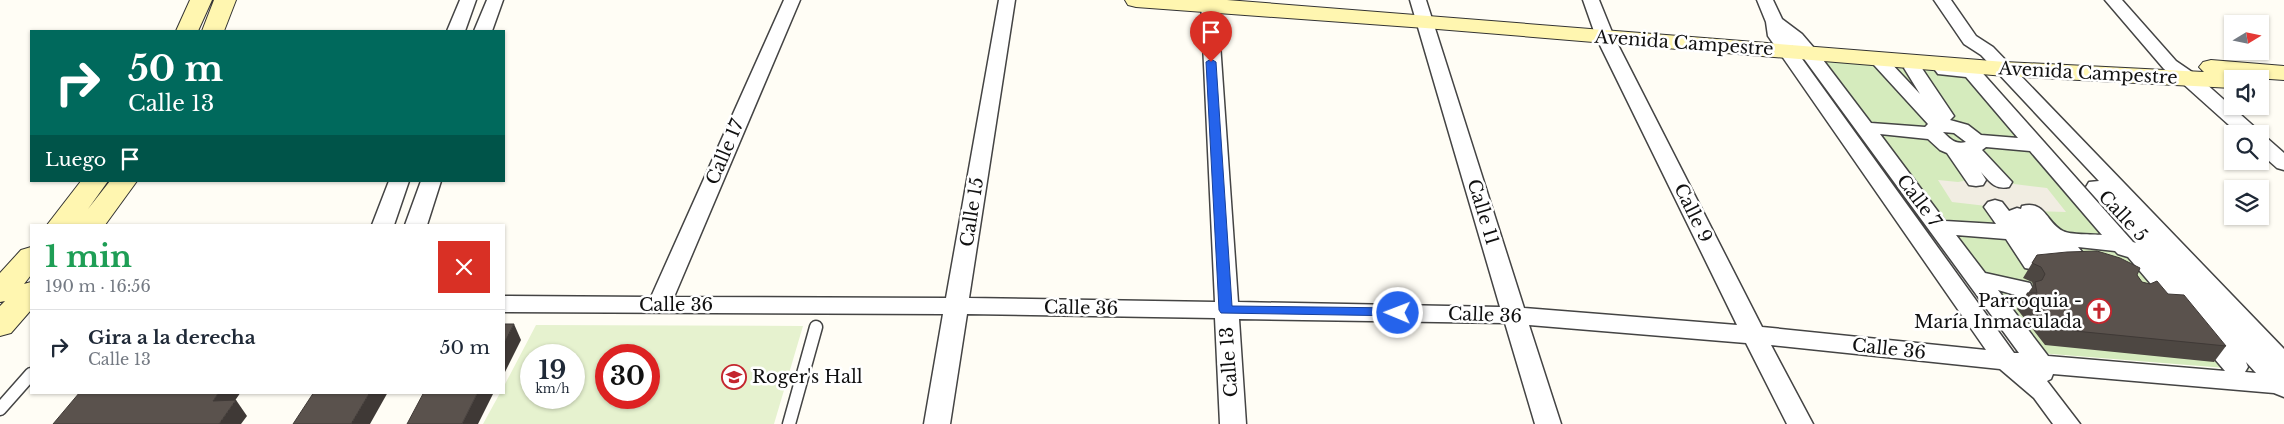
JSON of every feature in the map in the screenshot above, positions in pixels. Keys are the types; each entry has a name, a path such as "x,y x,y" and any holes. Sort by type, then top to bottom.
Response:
{"street":[{"path":"187,30 201,0"},
{"path":"213,30 225,0"},
{"path":"456,30 468,0"},
{"path":"483,30 494,0"},
{"name":"Calle 17","path":"660,305 792,0"},
{"name":"Calle 15","path":"937,424 1007,0"},
{"name":"Avenida Campestre","path":"1136,0 1421,9"},
{"name":"Avenida Campestre","path":"1310,0 1421,9 1601,30 1788,40 2179,71 2284,73"},
{"name":"Calle 9","path":"1591,0 1601,30 1800,424"},
{"name":"Calle 7","path":"1765,0 1788,40 2008,361 2043,391 2067,424"},
{"name":"Calle 5","path":"1942,0 1984,55 2283,380"},
{"path":"2113,0 2179,71 2241,125"},
{"name":"Calle 13","path":"1208,3 1233,424"},
{"name":"Calle 11","path":"1421,9 1548,424"},
{"name":"Calle 7","path":"1788,40 2040,356"},
{"path":"2043,391 2040,356 1950,227 1826,61 1971,72 2126,249 2135,250 2236,368"},
{"path":"1903,67 1943,130"},
{"path":"1903,67 1943,130"},
{"name":"Avenida Campestre","path":"2179,71 2224,79"},
{"path":"2269,84 2284,85"},
{"path":"1878,132 1943,130 1970,133 1968,144 1989,181"},
{"path":"1968,144 2033,142"},
{"path":"2269,150 2284,164"},
{"path":"62,224 94,182"},
{"path":"91,224 123,182"},
{"path":"382,224 399,182"},
{"path":"416,224 431,182"},
{"path":"2054,254 2012,209 2013,233 2033,263 2054,254 2122,244"},
{"path":"1950,227 2013,233"},
{"path":"0,325 17,297 30,260"},
{"path":"1988,280 2022,289"},
{"path":"2139,290 2160,280"},
{"name":"Calle 36","path":"505,304 957,306 1514,314 1754,335 2008,361 2040,356 2283,380"}],"lane":[{"path":"789,424 816,327"},
{"path":"0,409 30,375"}],"green space":[{"path":"1821,59 1975,69 2250,370 2039,353"},
{"path":"536,325 803,326 774,424 483,424 499,394 505,394 505,384 520,356 520,409 585,409 585,344 526,344"}],"shaded area":[{"path":"1974,179 2047,188 2066,212 2030,211 1952,202 1938,180 1958,182"}],"building":[{"name":"Parroquia - María Inmaculada","path":"2097,251 2120,258 2140,268 2137,275 2142,282 2150,284 2157,281 2168,294 2184,295 2226,346 2055,329 2027,293 2037,293 2035,282 2042,280 2045,274 2041,267 2032,263 2037,255"},
{"path":"505,324 514,324 505,341"},
{"path":"78,394 218,394 213,401 236,400 219,424 53,424"},
{"path":"313,394 369,394 351,424 293,424"},
{"path":"423,394 477,394 462,424 407,424"}],"place":[{"name":"Parroquia - María Inmaculada","path":"2099,311"},
{"name":"Roger's Hall","path":"734,377"}],"route":[{"path":"1211,62 1226,310 1398,313"}]}
